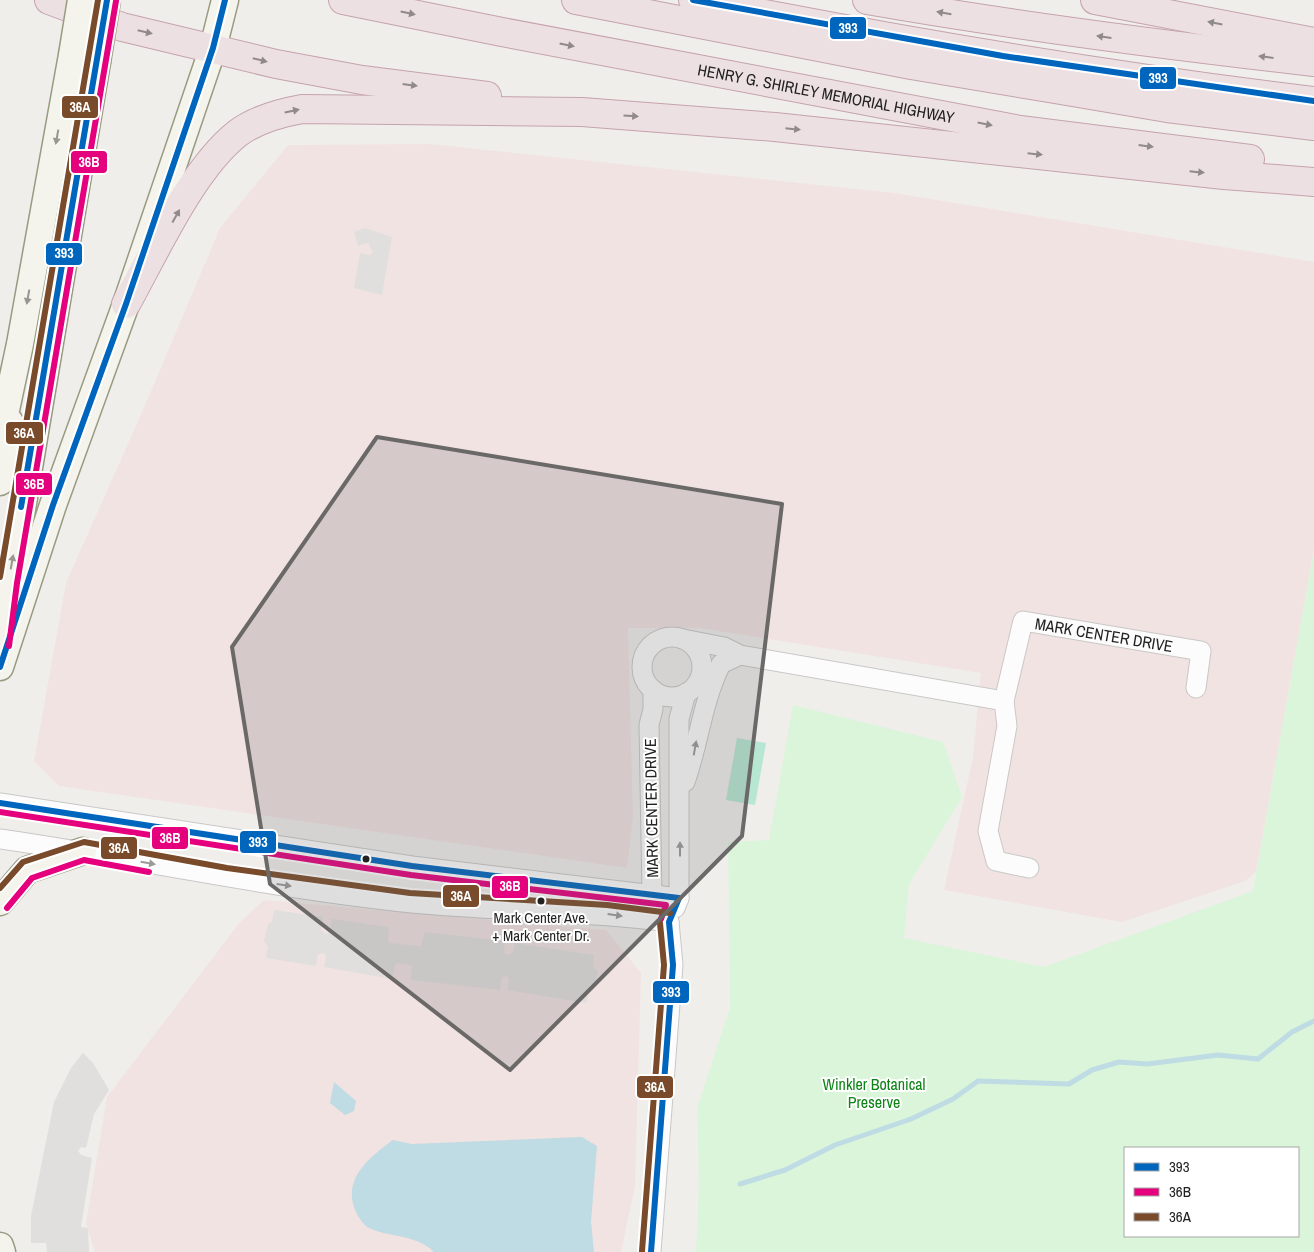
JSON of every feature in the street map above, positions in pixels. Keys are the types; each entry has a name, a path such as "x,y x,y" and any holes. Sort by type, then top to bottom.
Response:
{"highway":[{"path":"49,0 122,26 276,64 362,80 446,90 582,112"},
{"name":"HENRY G. SHIRLEY MEMORIAL HIGHWAY","path":"343,0 1020,130 1314,166"},
{"path":"576,0 902,63 1058,90 1167,108 1314,126"},
{"path":"693,0 957,49 1242,93 1314,101"},
{"path":"867,0 984,20 1314,62"},
{"path":"1095,0 1314,42"},
{"path":"126,304 203,171 218,152 240,132 257,122 276,114 302,109 329,107 582,112 775,127 1314,182"}],"main road":[{"path":"0,438 20,344 81,0"},
{"path":"0,645 10,572 108,0"},
{"path":"0,667 52,505 126,304 213,48 223,11"},
{"path":"0,482 20,344"},
{"path":"0,902 27,870 83,851"},
{"path":"0,1246 2,1252"}],"street":[{"name":"MARK CENTER DRIVE","path":"1029,868 996,861 988,831 1007,726 1004,701 1023,620 1201,651 1196,688"},
{"path":"684,639 696,650 702,666 698,682 686,693 669,696 653,690 647,684 642,668 646,652 652,645 667,637 684,639 724,647 740,655 1004,701"},
{"name":"MARK CENTER DRIVE","path":"680,795 692,760 712,683 721,664 740,655"},
{"name":"MARK CENTER DRIVE","path":"651,1252 673,965 669,922 652,894 649,726 653,709 653,690"},
{"name":"MARK CENTER DRIVE","path":"669,922 680,898 679,719 686,693"},
{"path":"0,803 412,866 680,898"},
{"path":"0,839 83,851 236,878 409,902 606,914 669,922"}],"highlighted area":[{"path":"377,437 782,504 742,836 510,1070 270,884 232,647"}],"shaded area":[{"path":"430,144 894,193 1314,262 1314,549 1256,872 1245,881 1122,922 944,890 973,757 981,673 700,628 628,628 633,816 627,868 59,786 34,761 66,583 143,410 220,228 288,145"},
{"path":"365,228 392,237 382,295 354,288 360,253 370,255 373,252 368,243 358,246 354,232"},
{"path":"264,900 606,930 641,973 635,1186 621,1252 95,1252 86,1223 107,1097 240,922"},
{"path":"274,910 323,917 321,930 326,934 329,932 332,919 389,927 388,940 390,943 421,946 425,932 505,941 504,952 506,955 513,953 515,943 594,955 593,967 598,971 594,988 589,991 586,1003 507,990 509,979 507,976 502,978 500,990 411,980 412,967 396,963 392,979 324,967 326,956 324,953 318,954 316,966 266,958 268,946 264,942 268,924 272,922"},
{"path":"83,1053 93,1063 109,1090 94,1114 86,1148 81,1147 78,1151 81,1155 92,1158 81,1227 88,1228 89,1252 47,1252 46,1243 31,1243 31,1216 54,1102 71,1068"}],"green space":[{"name":"Winkler Botanical Preserve","path":"1314,549 1314,1252 696,1252 699,1185 697,1108 730,1008 728,842 769,840 793,705 943,742 962,797 909,884 904,938 1044,967 1253,891"},
{"path":"737,738 766,743 755,805 726,800"}],"water":[{"path":"334,1082 356,1101 354,1111 345,1115 330,1103"},
{"path":"582,1137 597,1146 591,1222 594,1252 434,1252 427,1246 411,1239 369,1228 360,1219 354,1207 352,1196 356,1177 368,1160 393,1140 412,1144"}],"waterway":[{"path":"740,1184 785,1170 835,1145 911,1119 953,1099 978,1081 1069,1084 1092,1070 1119,1062 1147,1064 1218,1055 1258,1059 1292,1032 1314,1021"}],"transit line":[{"name":"36A","path":"0,577 98,0"},
{"name":"393","path":"21,507 107,0"},
{"name":"393","path":"0,667 53,505 126,304 213,48 225,0"},
{"name":"393","path":"693,0 1003,56 1314,101"},
{"name":"36B","path":"9,646 17,583 116,1"},
{"name":"393","path":"0,803 412,866 679,898 669,922 673,965 651,1252"},
{"name":"36B","path":"0,812 411,875 666,905 661,919"},
{"name":"36A","path":"0,888 23,862 84,842 227,868 410,893 607,905 670,913"},
{"name":"36B","path":"7,908 32,878 84,860 149,872"},
{"name":"36A","path":"642,1251 664,965 660,923"}],"place":[{"name":"Mark Center Ave. + Mark Center Dr.","path":"541,901"}]}
